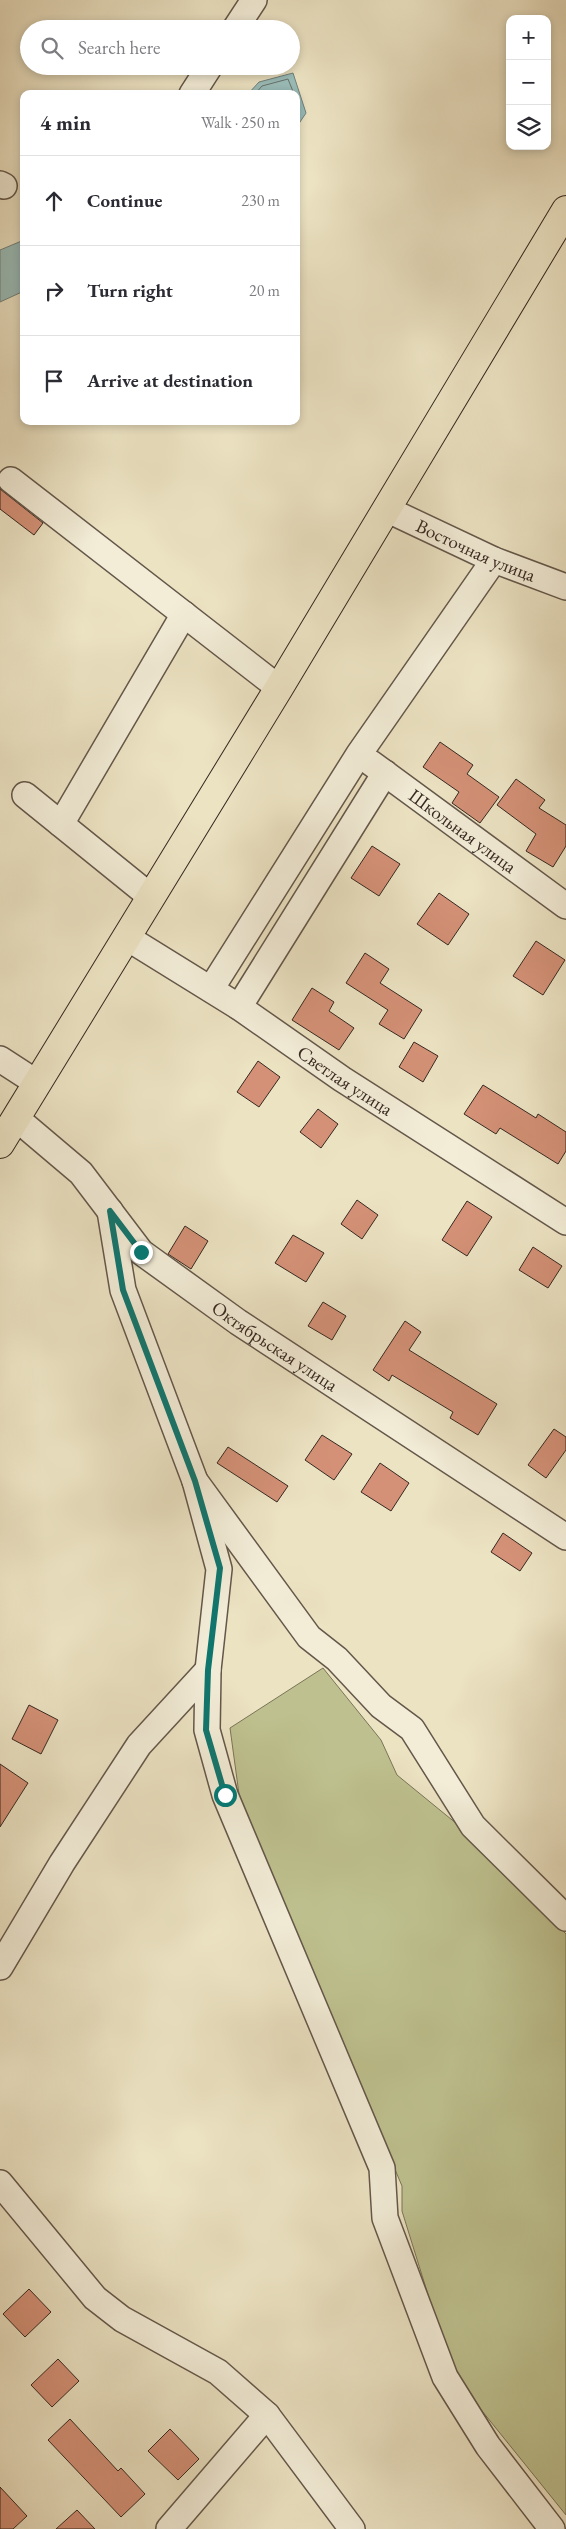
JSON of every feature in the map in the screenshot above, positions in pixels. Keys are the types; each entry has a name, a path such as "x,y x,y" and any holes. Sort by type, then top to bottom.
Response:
{"highway":[{"path":"0,1144 279,688 566,210"}],"street":[{"path":"241,20 254,0"},
{"path":"195,90 204,75"},
{"path":"11,480 279,688"},
{"name":"Восточная улица","path":"386,509 494,560 566,587"},
{"path":"210,989 359,754 494,560"},
{"path":"61,824 184,614"},
{"name":"Школьная улица","path":"359,754 566,906"},
{"path":"239,1007 385,773"},
{"path":"25,795 151,897"},
{"name":"Светлая улица","path":"126,937 239,1007 342,1079 566,1222"},
{"path":"0,1059 37,1083"},
{"name":"Октябрьская улица","path":"16,1118 81,1173 141,1252 238,1322 566,1537"},
{"path":"110,1211 123,1290 195,1481 220,1568 208,1670 206,1730 225,1795 382,2168 385,2218 445,2377 488,2446 552,2529"},
{"path":"195,1481 309,1637 337,1659 381,1706 412,1729 473,1826 566,1918"},
{"path":"0,1967 62,1863 139,1745 208,1670"},
{"path":"0,2183 95,2298 122,2319 218,2372 267,2415 352,2529"},
{"path":"169,2529 267,2415"}],"green space":[{"path":"323,1668 381,1740 397,1775 457,1824 566,1934 566,2515 453,2375 402,2211 402,2186 317,1986 239,1794 230,1728"}],"water":[{"path":"285,75 294,75 299,90 252,90 259,82"},
{"path":"300,95 306,113 300,122"},
{"path":"20,242 20,293 0,302 0,250"}],"building":[{"path":"0,489 43,523 34,535 0,509"},
{"path":"440,742 473,765 467,774 499,797 480,823 452,803 459,792 423,767"},
{"path":"516,779 545,800 539,808 566,825 566,846 553,867 526,851 536,834 497,805"},
{"path":"372,846 400,864 379,896 351,878"},
{"path":"439,893 469,914 448,945 417,924"},
{"path":"536,941 565,960 543,995 513,976"},
{"path":"365,953 389,969 380,983 422,1010 404,1039 379,1024 388,1010 346,983"},
{"path":"312,988 334,1002 329,1011 354,1028 339,1050 292,1020"},
{"path":"414,1042 438,1056 423,1082 399,1067"},
{"path":"258,1061 280,1077 259,1107 237,1092"},
{"path":"483,1085 536,1118 538,1114 566,1132 566,1151 558,1164 500,1128 496,1134 464,1114"},
{"path":"318,1109 338,1124 321,1148 300,1132"},
{"path":"357,1200 378,1215 362,1239 341,1224"},
{"path":"467,1201 492,1217 467,1256 442,1240"},
{"path":"185,1226 208,1241 191,1269 168,1254"},
{"path":"293,1235 324,1253 306,1282 275,1263"},
{"path":"533,1247 562,1266 548,1288 519,1270"},
{"path":"323,1302 346,1316 332,1340 308,1326"},
{"path":"405,1321 421,1332 409,1350 497,1404 478,1435 450,1418 453,1412 392,1375 389,1381 373,1370"},
{"path":"554,1429 566,1437 566,1450 546,1478 528,1465"},
{"path":"322,1435 352,1454 334,1480 305,1460"},
{"path":"228,1447 288,1486 277,1502 217,1463"},
{"path":"380,1463 409,1483 391,1511 361,1492"},
{"path":"503,1533 532,1553 520,1571 491,1552"},
{"path":"29,1705 58,1720 41,1754 12,1739"},
{"path":"0,1764 28,1783 0,1827"},
{"path":"29,2289 51,2312 25,2337 3,2314"},
{"path":"58,2359 79,2381 52,2407 31,2385"},
{"path":"70,2419 118,2471 121,2468 145,2494 121,2517 48,2440"},
{"path":"170,2429 199,2459 178,2480 148,2451"},
{"path":"0,2487 27,2516 13,2529 0,2529"},
{"path":"77,2510 95,2529 56,2529"}],"route":[{"path":"141,1252 110,1211 123,1290 195,1481 220,1568 208,1670 206,1730 225,1795"}]}
